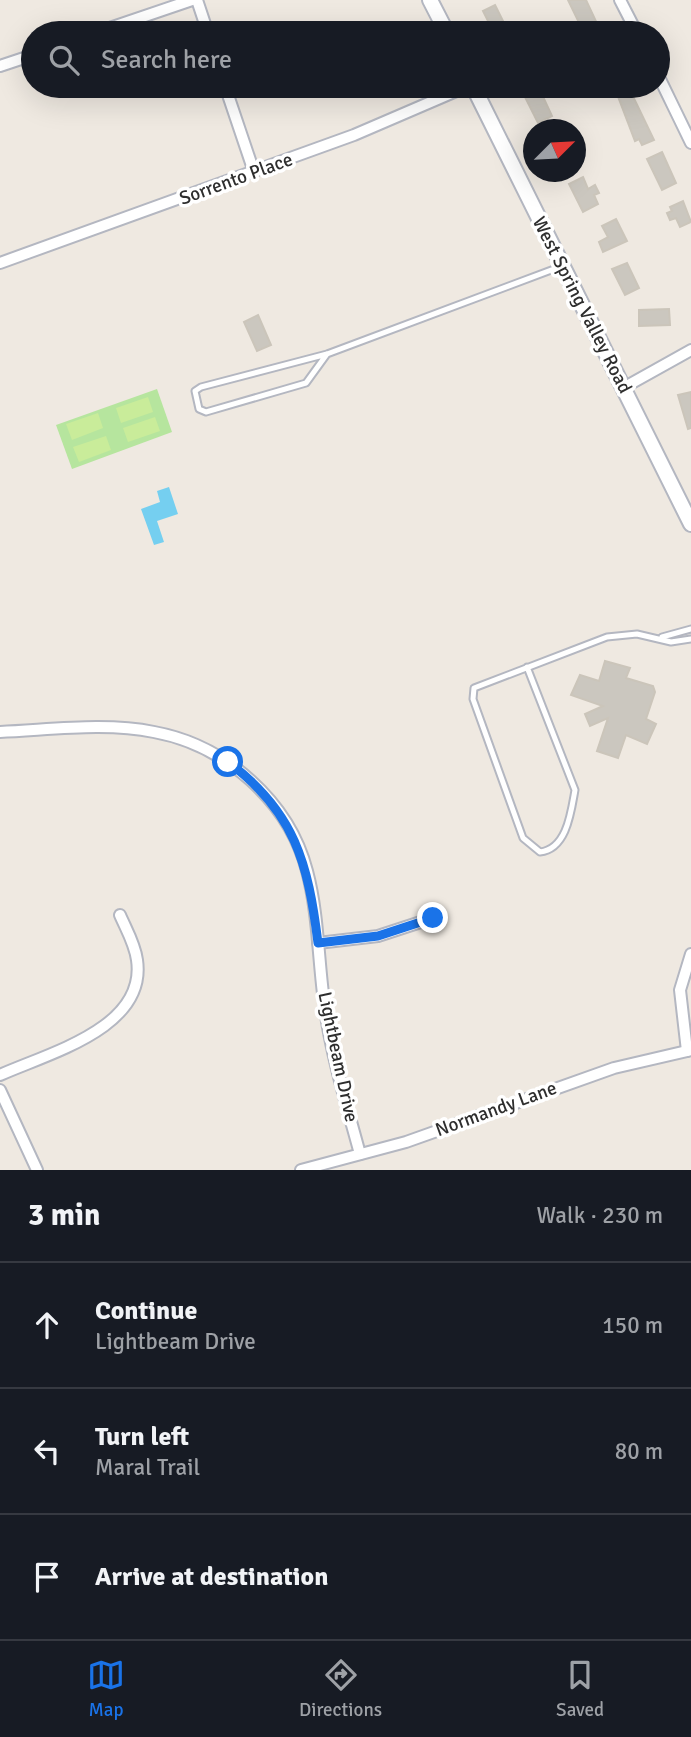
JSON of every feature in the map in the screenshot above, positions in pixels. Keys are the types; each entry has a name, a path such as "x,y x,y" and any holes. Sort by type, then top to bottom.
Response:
{"street":[{"path":"131,21 194,0 203,21"},
{"path":"430,0 441,21"},
{"path":"620,0 631,21"},
{"path":"0,66 21,59"},
{"path":"229,98 254,172"},
{"name":"Sorrento Place","path":"0,262 254,172 444,98"},
{"name":"West Spring Valley Road","path":"476,98 691,524"},
{"path":"669,98 691,142"},
{"path":"623,388 691,349"},
{"name":"Lightbeam Drive","path":"0,733 117,728 145,730 191,743 228,762 275,805 294,837 307,871 329,1033 360,1153"},
{"path":"0,1074 90,1035 107,1026 124,1009 136,988 138,969 134,947 120,915"},
{"path":"318,943 378,936 433,918"},
{"path":"689,1051 680,990 691,954"},
{"name":"Normandy Lane","path":"301,1170 416,1138 614,1068 689,1051"},
{"path":"0,1090 37,1170"}],"lane":[{"path":"327,354 306,383 206,412 200,409 195,391 201,387 327,354 562,266"},
{"path":"659,638 691,629"},
{"path":"527,667 575,790 572,811 559,844 551,851 540,852 523,838 473,699 474,688 527,667 607,637 637,634 671,642 691,639"}],"green space":[{"path":"157,389 172,432 72,469 56,425"},
{"path":"148,397 153,412 121,423 116,408"},
{"path":"98,413 103,428 72,440 66,424"},
{"path":"155,417 160,431 128,442 123,428"},
{"path":"106,436 111,450 79,462 73,447"}],"water":[{"path":"169,487 178,514 157,521 164,542 154,545 141,509 160,502 157,491"}],"building":[{"path":"568,0 586,0 596,21 578,21"},
{"path":"495,5 503,21 488,21 483,11"},
{"path":"526,98 544,98 552,116 536,119"},
{"path":"619,98 634,98 654,140 642,145 639,139 635,141"},
{"path":"662,152 676,183 662,190 647,159"},
{"path":"585,182 588,189 595,185 599,193 594,195 598,204 583,212 569,184"},
{"path":"683,201 691,222 680,227 676,218 670,220 667,213 672,211 670,207"},
{"path":"616,219 627,241 603,252 599,242 608,237 602,226"},
{"path":"627,263 639,288 625,295 612,269"},
{"path":"669,309 670,325 639,326 639,310"},
{"path":"258,315 271,345 257,351 244,322"},
{"path":"691,392 691,428 688,429 678,395"},
{"path":"605,661 630,668 626,678 653,686 655,692 646,719 656,724 647,744 626,735 618,758 597,751 608,718 590,726 585,714 603,706 571,695 580,675 599,681"}],"route":[{"path":"228,762 275,805 294,837 307,871 318,943 378,936 433,918"}]}
